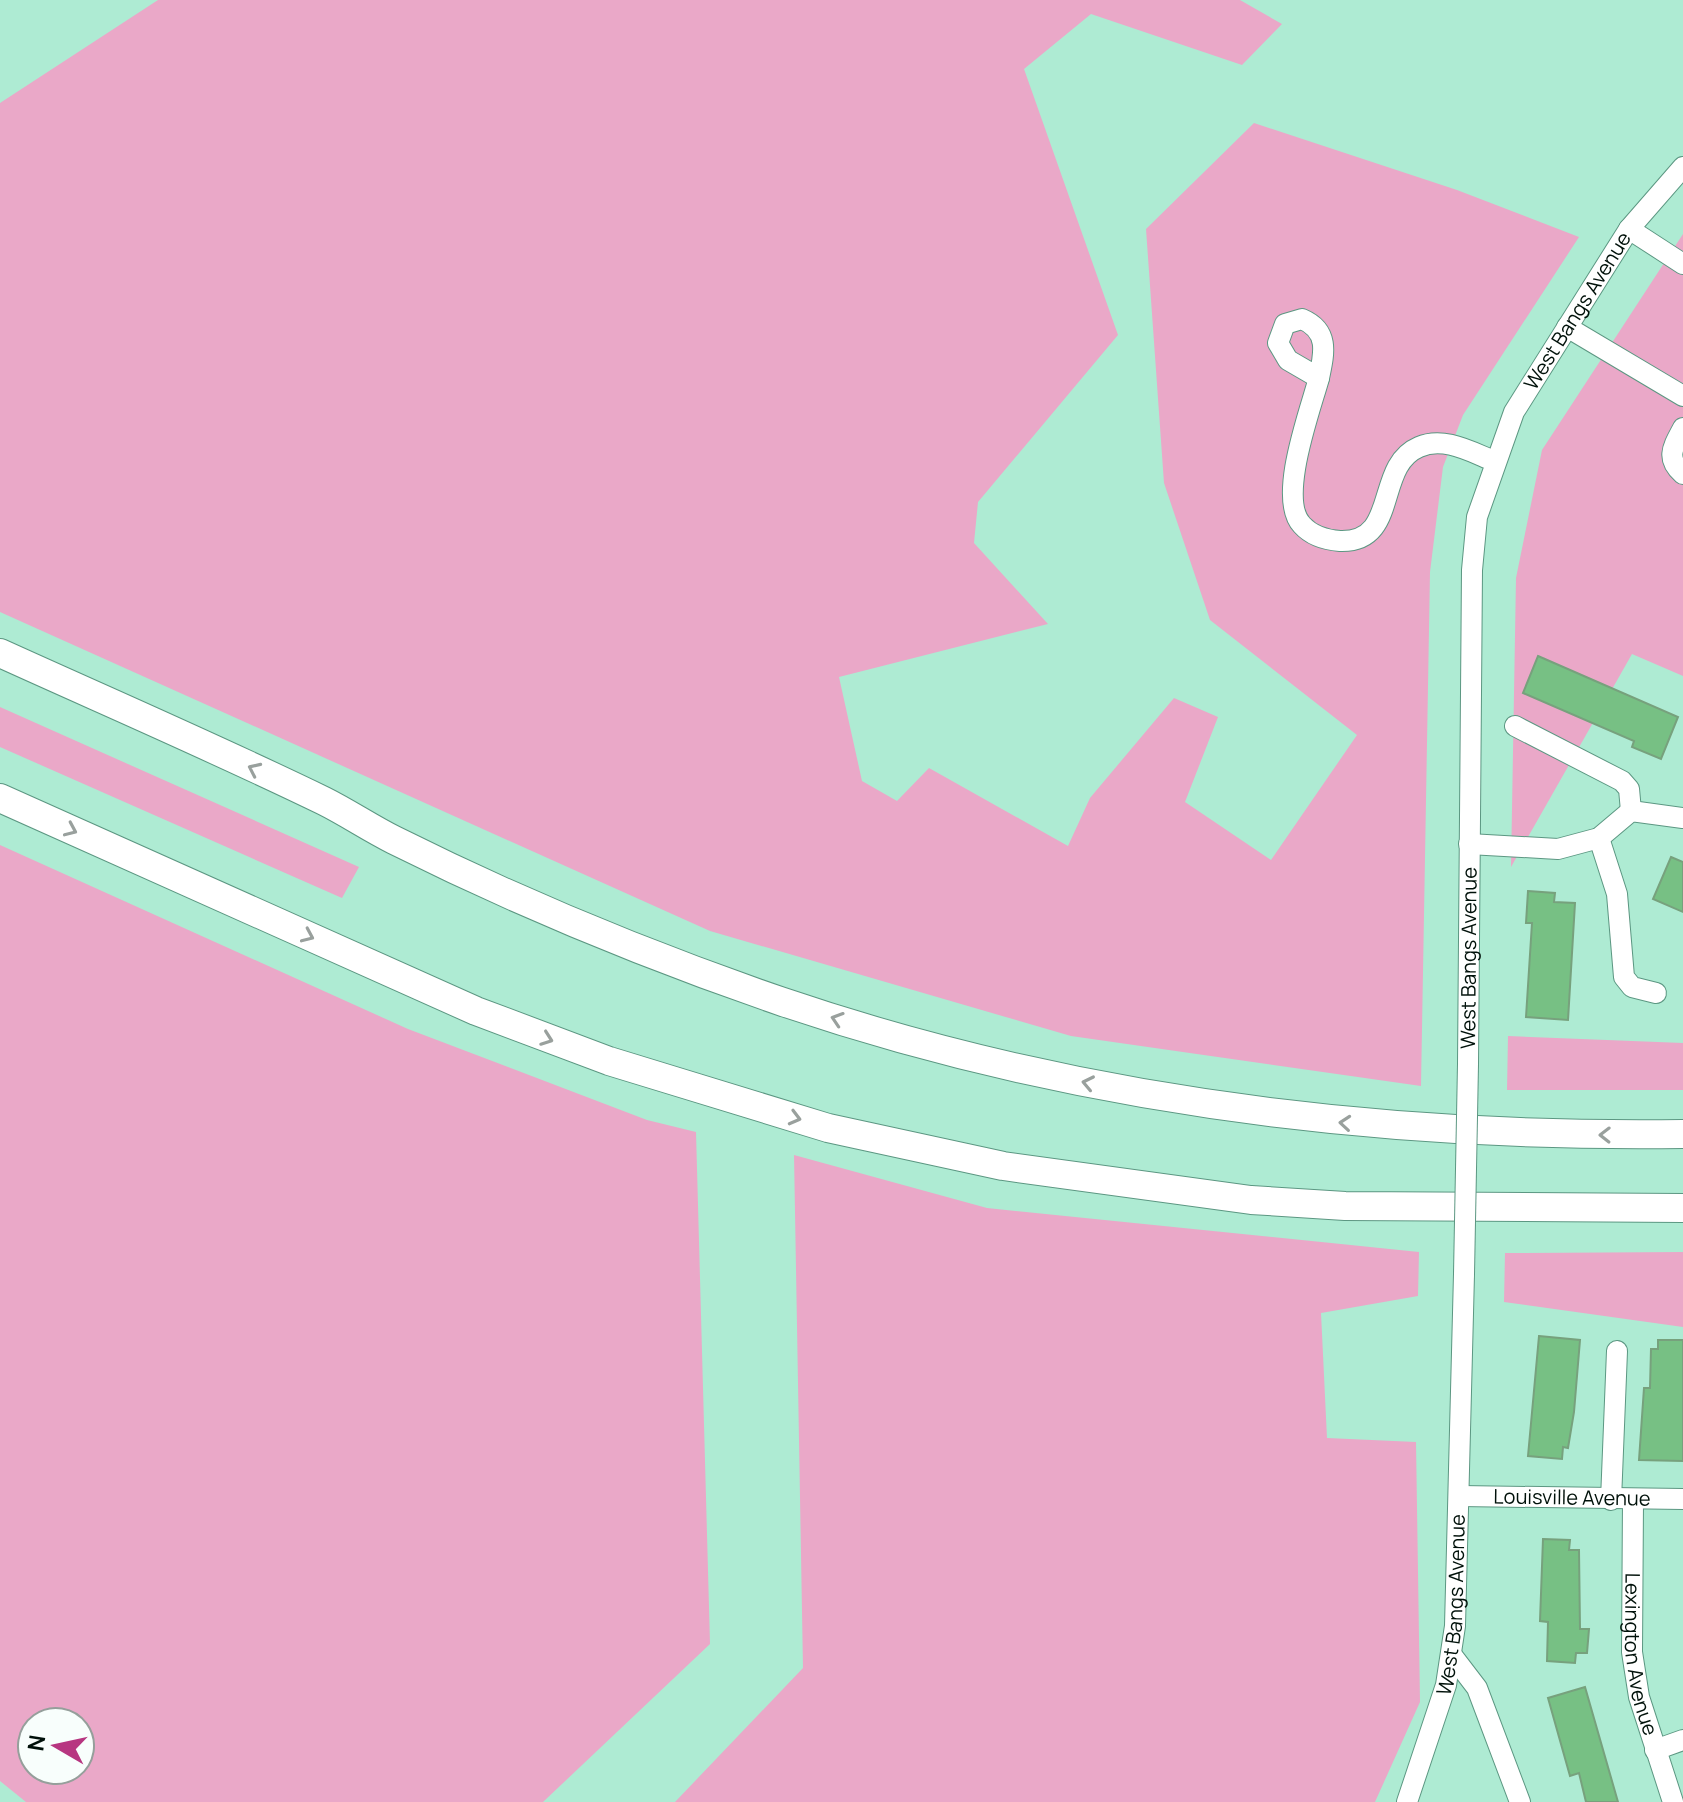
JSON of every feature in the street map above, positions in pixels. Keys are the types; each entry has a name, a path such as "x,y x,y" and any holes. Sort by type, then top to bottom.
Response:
{"highway":[{"path":"0,653 574,921 682,966 859,1026 1101,1086 1294,1117 1350,1123 1562,1133 1683,1134"},
{"path":"0,798 489,1016 609,1061 828,1128 1003,1166 1238,1199 1345,1206 1683,1208"}],"street":[{"name":"West Bangs Avenue","path":"1407,1802 1434,1728 1451,1654 1460,1496 1468,1064 1472,570 1477,517 1494,461 1514,412 1629,229 1683,167"},
{"path":"1629,229 1683,264"},
{"path":"1567,327 1683,396"},
{"path":"1319,378 1291,492 1297,518 1317,536 1347,541 1370,532 1385,509 1400,461 1421,446 1444,444 1494,461"},
{"path":"1683,428 1670,456 1671,463 1683,474"},
{"path":"1515,726 1622,781 1629,789 1631,811"},
{"path":"1469,844 1558,849 1599,838 1631,811 1683,818"},
{"path":"1599,838 1617,894 1624,977 1632,987 1656,993"},
{"path":"1611,1500 1617,1351"},
{"name":"Louisville Avenue","path":"1460,1496 1633,1501 1683,1499"},
{"name":"Lexington Avenue","path":"1633,1501 1632,1652 1639,1697 1673,1802"},
{"path":"1451,1654 1477,1688 1520,1802"},
{"path":"1655,1750 1683,1740"}],"shaded area":[{"path":"158,0 1240,0 1282,24 1242,65 1091,14 1024,69 1118,335 978,502 974,543 1048,624 839,677 862,781 897,801 929,768 1068,846 1090,798 1174,698 1218,717 1185,802 1271,860 1357,735 1210,620 1164,483 1146,229 1254,123 1457,190 1579,237 1463,415 1443,467 1430,572 1421,1086 1071,1036 710,931 0,612 0,103"},
{"path":"1683,234 1683,676 1632,654 1511,867 1516,578 1542,450"},
{"path":"0,707 359,867 342,898 0,747"},
{"path":"0,845 408,1029 647,1120 696,1132 710,1644 543,1802 26,1802 0,1781"},
{"path":"1508,1036 1683,1043 1683,1090 1507,1090"},
{"path":"794,1155 987,1208 1419,1252 1418,1296 1321,1313 1327,1438 1416,1442 1420,1702 1375,1802 675,1802 803,1668"},
{"path":"1683,1252 1683,1327 1504,1302 1505,1253"}],"building":[{"path":"1538,656 1678,717 1661,759 1632,747 1634,741 1523,693"},
{"path":"1671,857 1683,862 1683,912 1653,899"},
{"path":"1528,891 1555,893 1554,902 1575,903 1568,1020 1526,1017 1532,923 1526,923"},
{"path":"1539,1336 1580,1340 1574,1412 1568,1448 1563,1447 1562,1459 1528,1456"},
{"path":"1658,1340 1683,1340 1683,1461 1639,1460 1644,1388 1650,1388 1651,1349 1658,1349"},
{"path":"1543,1539 1570,1540 1569,1550 1579,1550 1580,1629 1589,1629 1587,1653 1576,1653 1575,1663 1547,1661 1548,1622 1540,1621"},
{"path":"1585,1687 1618,1802 1586,1802 1579,1773 1570,1776 1548,1698"}]}
